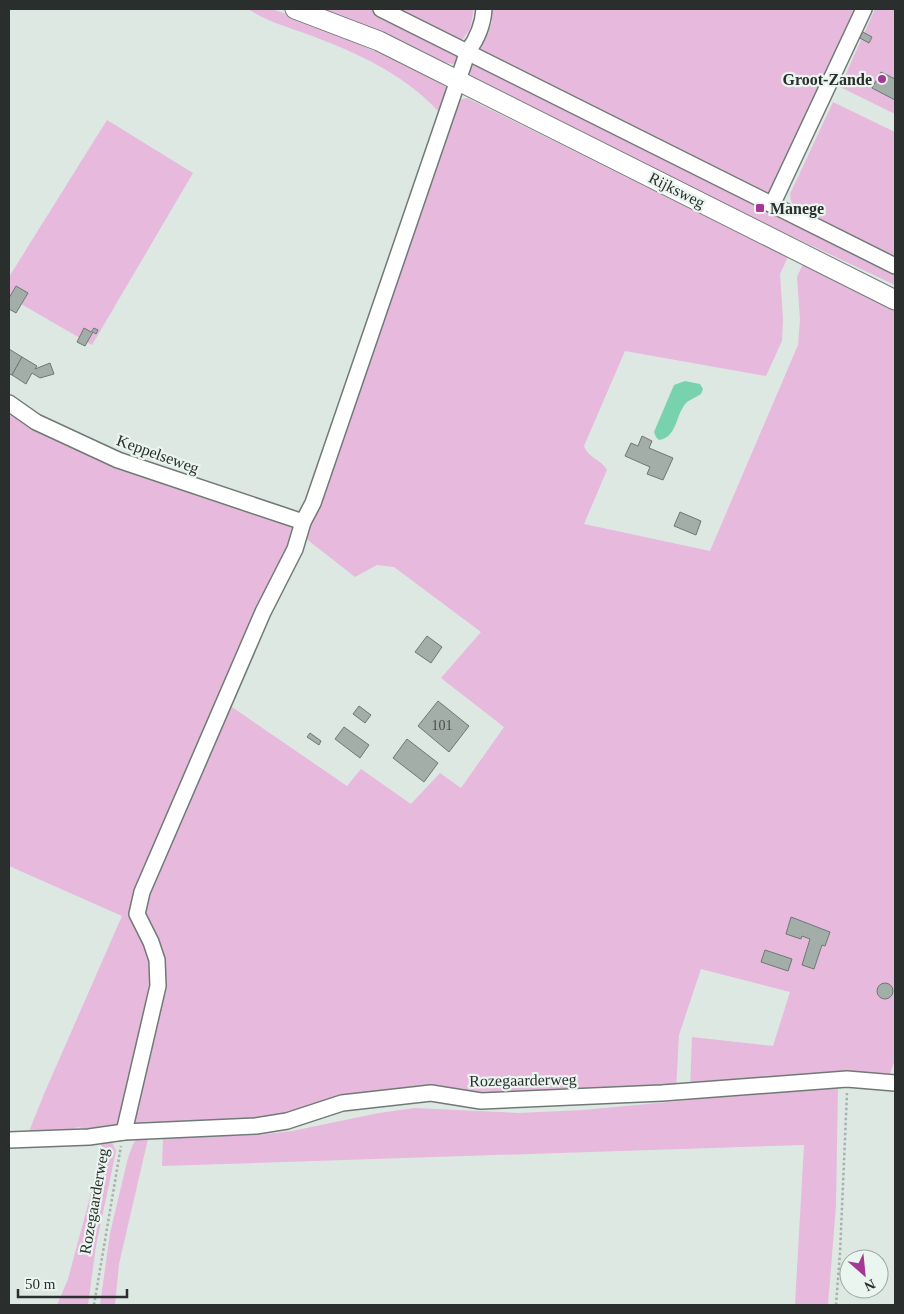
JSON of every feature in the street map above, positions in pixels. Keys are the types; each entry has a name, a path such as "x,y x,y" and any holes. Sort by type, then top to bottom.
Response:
{"main road":[{"name":"Rijksweg","path":"295,9 379,41 895,300"}],"street":[{"name":"Rijksweg","path":"381,9 895,266"},
{"path":"124,1132 158,986 157,960 152,942 137,914 142,892 263,612 295,549 303,522 313,503 468,51 478,34 484,9"},
{"path":"772,205 864,9"},
{"name":"Keppelseweg","path":"9,404 36,422 118,460 303,522"},
{"name":"Rozegaarderweg","path":"9,1140 89,1137 124,1132 256,1126 287,1121 342,1103 432,1093 481,1101 662,1093 847,1079 895,1083"}],"path":[{"path":"836,1305 847,1079"},
{"name":"Rozegaarderweg","path":"94,1305 124,1132"}],"shaded area":[{"path":"248,9 272,9 309,22 440,80 447,91 446,99 438,111 410,85 377,65 325,41 270,21"},
{"path":"319,9 369,9 444,45 458,54 459,58 453,64 441,62"},
{"path":"389,9 474,9 470,29 460,43"},
{"path":"490,9 858,9 771,196 479,50 492,22"},
{"path":"875,9 895,9 895,114 840,87"},
{"path":"471,58 895,272 895,285 687,187 468,78 467,70"},
{"path":"467,98 788,257 780,274 783,319 782,341 766,376 625,351 584,446 588,453 607,470 584,524 710,551 798,345 800,319 797,277 803,264 895,310 895,1060 889,1076 690,1091 692,1037 773,1046 790,992 701,969 679,1035 676,1092 406,1098 272,1123 139,1126 134,1123 161,1000 142,911 229,705 347,786 361,769 411,804 440,773 461,788 504,727 441,678 481,632 394,567 377,565 355,577 304,537 459,100"},
{"path":"833,102 895,132 895,256 794,207 791,201 790,194"},
{"path":"107,120 193,173 92,345 9,297 9,277"},
{"path":"685,381 700,384 703,389 701,394 687,402 673,430 665,438 659,440 654,432 674,385"},
{"path":"9,411 42,432 87,454 289,524 295,531 292,547 130,908 151,963 149,991 118,1127 92,1130 78,1127 64,1133 28,1134 122,916 9,866"},
{"path":"838,1086 836,1206 828,1305 795,1305 804,1145 162,1166 163,1138 258,1135 292,1131 379,1113 415,1108 518,1113 583,1110"},
{"path":"148,1139 119,1264 115,1305 100,1305 110,1233 128,1158 136,1140"},
{"path":"102,1142 112,1142 116,1151 96,1246 88,1305 57,1305 68,1279 90,1197"}],"building":[{"path":"861,31 872,37 869,43 858,37"},
{"path":"881,72 895,79 895,100 872,88"},
{"path":"16,286 28,293 16,313 9,309 9,298"},
{"path":"84,328 91,332 94,328 98,330 96,334 93,332 85,346 77,342"},
{"path":"9,349 22,357 12,375 9,374"},
{"path":"22,357 37,366 35,369 50,363 54,374 40,378 32,373 26,384 12,375"},
{"path":"642,436 652,441 649,448 673,458 663,480 647,474 650,467 625,456 631,443 638,446"},
{"path":"680,512 701,521 696,535 674,526"},
{"path":"427,636 442,647 431,663 415,652"},
{"path":"438,701 469,726 449,752 418,726"},
{"path":"359,706 371,715 365,723 353,714"},
{"path":"344,727 369,745 360,758 335,739"},
{"path":"310,733 321,741 319,745 307,737"},
{"path":"407,739 438,763 424,782 393,758"},
{"path":"791,917 830,932 825,946 822,945 814,969 802,965 810,939 802,936 801,939 786,934"},
{"path":"765,950 792,959 788,971 761,962"},
{"path":"882,983 888,983 893,988 891,997 882,999 877,994 877,988"}],"place":[{"name":"Groot-Zande","path":"882,79"},
{"name":"Manege","path":"760,208"}]}
